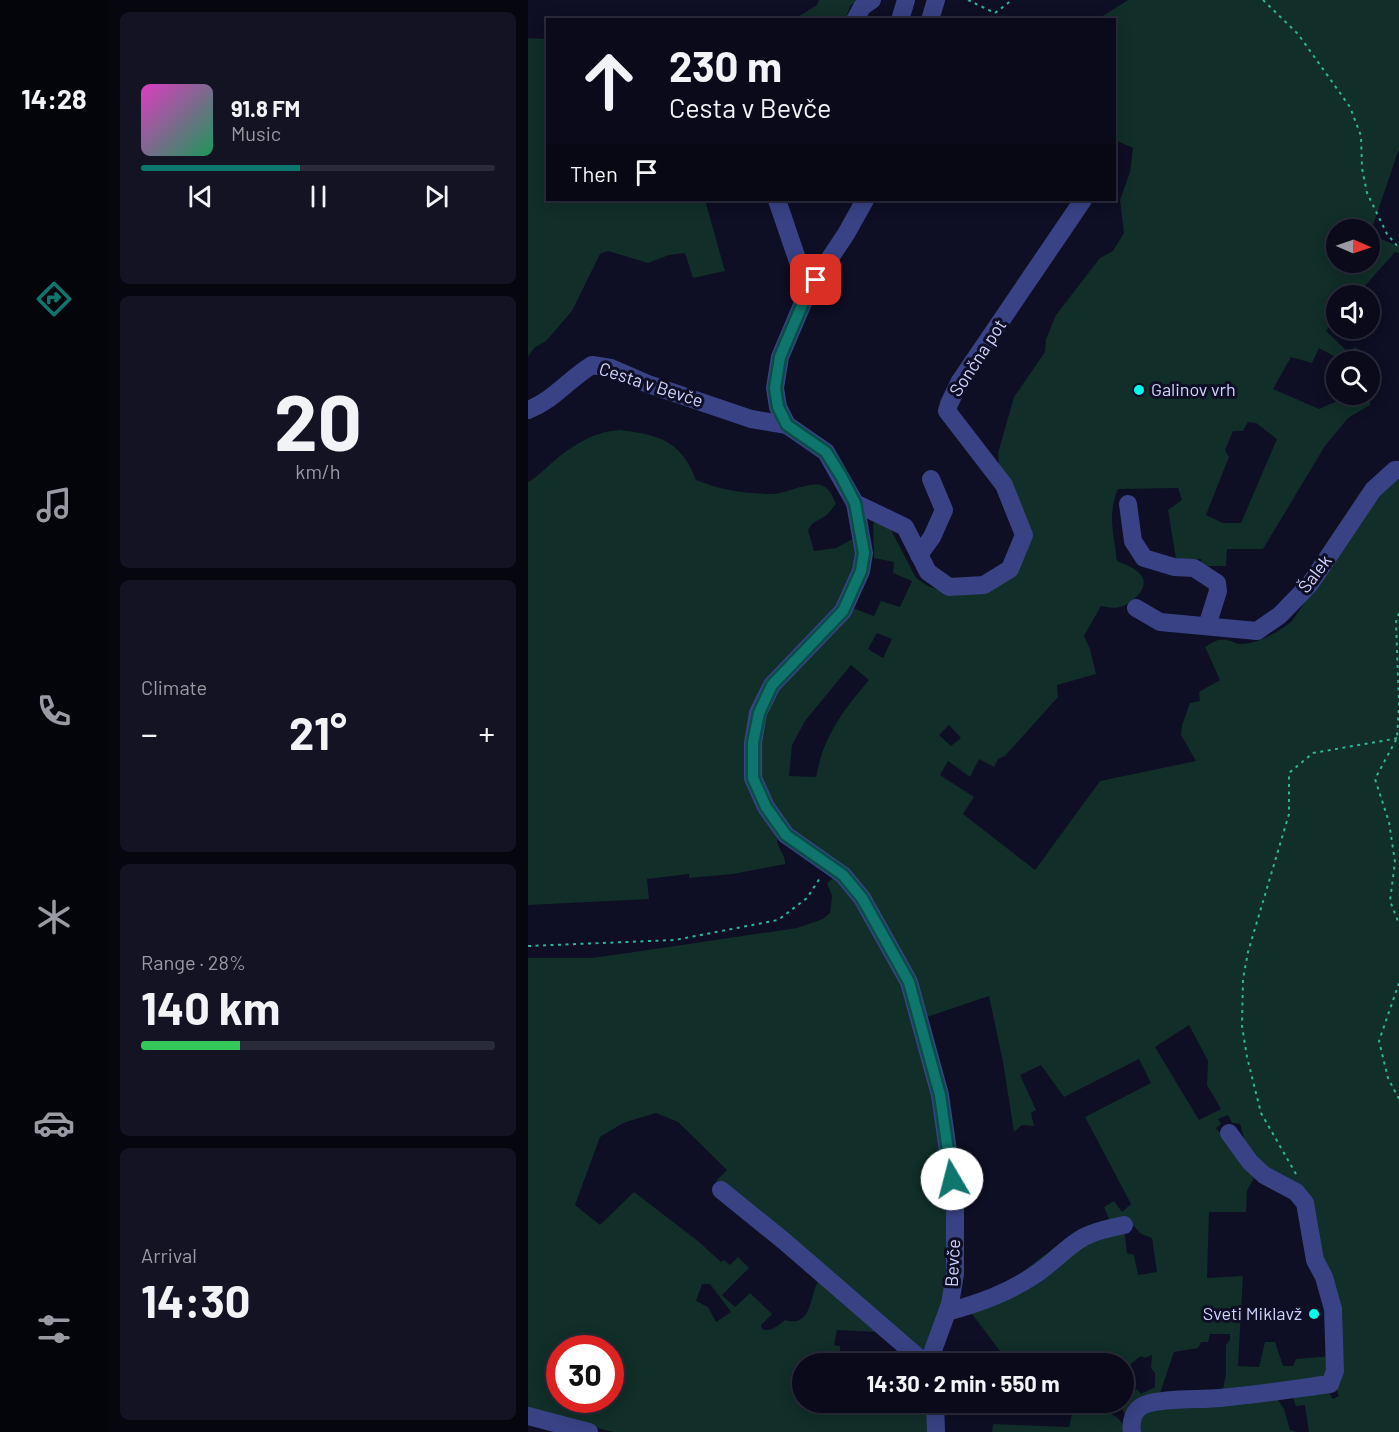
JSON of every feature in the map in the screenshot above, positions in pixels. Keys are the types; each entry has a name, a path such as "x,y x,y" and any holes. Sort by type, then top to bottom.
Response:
{"street":[{"path":"856,18 862,7 872,0"},
{"path":"901,18 906,0"},
{"path":"931,18 936,0"},
{"path":"777,201 808,291"},
{"path":"787,425 778,407 775,388 780,357 808,291 846,234 864,201"},
{"name":"Sončna pot","path":"855,503 905,527 928,572 949,587 984,585 1010,569 1024,535 1004,485 947,411 960,381 1082,201"},
{"name":"Cesta v Bevče","path":"528,410 542,405 579,373 592,365 611,368 648,384 751,419 787,425 826,452 855,503 864,553 861,571 843,611 772,685 759,713 753,743 753,778 766,807"},
{"name":"Šalek","path":"1136,608 1160,622 1257,631 1280,615 1310,584 1373,490 1397,470"},
{"path":"919,555 932,537 944,510 931,479"},
{"path":"1128,504 1133,541 1144,558 1174,567 1194,568 1217,583 1218,591 1207,626"},
{"name":"Bevče","path":"766,807 786,835 843,875 862,898 909,982 940,1095 955,1200 955,1274 948,1311 932,1353"},
{"path":"1132,1432 1135,1412 1143,1406 1161,1401 1215,1398 1330,1384 1335,1371 1333,1309 1324,1277 1315,1260 1305,1203 1296,1192 1264,1175 1250,1162 1229,1133"},
{"path":"721,1190 784,1241 913,1353"},
{"name":"Bevče","path":"948,1311 978,1304 1003,1294 1037,1274 1083,1237 1102,1229 1124,1225"},
{"path":"935,1413 936,1432"},
{"path":"528,1416 589,1432"}],"path":[{"path":"968,0 995,13 1012,0"},
{"path":"1263,0 1298,34 1350,107 1361,136 1362,168 1367,192 1387,234 1399,248"},
{"path":"1399,613 1396,622 1398,738 1375,779 1389,822 1395,862 1390,902 1399,924"},
{"path":"1297,1176 1261,1113 1242,1026 1243,979 1248,952 1289,814 1289,773 1313,753 1398,738"},
{"path":"528,946 675,940 778,920 807,898 829,865"},
{"path":"1399,983 1379,1041 1388,1078 1399,1099"}],"green space":[{"path":"819,0 858,0 851,5 845,18 796,18 817,5"},
{"path":"1128,0 1399,0 1399,149 1375,219 1326,219 1326,273 1376,273 1366,285 1326,285 1326,339 1334,339 1347,351 1326,352 1319,348 1312,363 1291,357 1273,389 1319,409 1328,405 1370,405 1348,418 1325,446 1263,549 1227,549 1226,566 1202,566 1201,559 1176,559 1168,510 1182,500 1178,488 1118,489 1112,516 1117,561 1136,570 1144,582 1136,598 1125,605 1116,608 1101,606 1084,636 1090,649 1096,674 1057,685 1058,697 1005,756 998,759 994,767 979,759 970,777 948,761 940,775 974,797 963,814 1035,870 1100,781 1196,761 1181,735 1182,725 1190,703 1200,701 1199,692 1220,680 1205,647 1220,640 1240,644 1261,640 1292,621 1375,500 1399,474 1399,1432 1309,1432 1305,1405 1296,1406 1292,1396 1293,1392 1321,1388 1327,1389 1333,1399 1339,1396 1336,1388 1338,1324 1334,1292 1316,1254 1311,1204 1301,1193 1286,1182 1274,1177 1249,1156 1240,1124 1232,1123 1228,1115 1218,1119 1221,1124 1216,1128 1256,1174 1247,1191 1246,1212 1209,1212 1207,1278 1243,1276 1238,1366 1259,1367 1265,1342 1275,1342 1283,1366 1293,1366 1296,1359 1332,1356 1330,1374 1323,1382 1233,1395 1222,1394 1226,1374 1226,1345 1230,1340 1230,1334 1210,1334 1208,1342 1201,1342 1198,1348 1174,1352 1158,1399 1140,1405 1134,1411 1134,1391 1137,1389 1141,1394 1155,1387 1155,1373 1151,1368 1152,1355 1145,1358 1141,1356 1134,1361 1134,1353 1001,1353 966,1306 1014,1278 1079,1233 1109,1226 1124,1228 1127,1253 1134,1255 1138,1275 1157,1272 1152,1238 1141,1234 1132,1224 1109,1219 1104,1207 1114,1201 1122,1212 1131,1204 1085,1117 1151,1083 1139,1059 1064,1097 1041,1065 1020,1075 1036,1110 1031,1113 1034,1126 1022,1125 1014,1132 1003,1062 989,996 927,1017 913,982 853,876 835,858 800,838 788,827 767,798 759,771 760,727 770,700 784,680 836,627 850,607 874,616 881,601 900,607 912,581 893,573 894,562 874,558 873,525 877,519 884,520 889,526 916,578 928,586 939,590 966,591 984,585 1005,567 1012,555 1019,522 1016,502 999,464 998,453 1014,397 1045,352 1046,339 1056,315 1100,258 1113,251 1124,233 1120,200 1130,172 1133,148 1116,140 1116,18 1100,18","holes":["1248,422 1256,423 1277,439 1241,523 1223,523 1206,515 1229,457 1225,450 1233,431 1243,431","877,633 892,639 883,658 868,649","851,665 869,680 835,725 819,762 816,777 789,776 792,745 805,721","949,725 961,738 951,746 939,735","1189,1025 1208,1061 1207,1085 1221,1109 1199,1120 1155,1047"]},
{"path":"528,38 546,39 546,201 705,201 725,271 693,278 685,253 669,255 648,263 608,251 600,254 572,311 546,341 534,348 528,357"},
{"path":"1380,239 1399,246 1399,253 1395,252 1380,269"},
{"path":"1355,347 1359,351 1349,351"},
{"path":"620,430 646,434 667,442 683,456 696,480 724,489 773,494 813,485 825,487 836,504 827,515 812,524 808,530 814,551 836,548 858,536 859,554 838,611 748,726 785,864 733,874 689,878 689,874 647,879 649,899 528,905 528,482 577,444 602,433"},
{"path":"837,875 891,957 919,1026 947,1181 949,1286 923,1353 716,1181 727,1170 678,1122 656,1113 623,1123 600,1137 575,1205 600,1225 634,1192 698,1241 721,1262 724,1260 730,1265 738,1257 749,1268 722,1295 735,1307 750,1293 772,1314 761,1325 765,1330 774,1328 785,1320 801,1319 806,1314 820,1279 876,1332 837,1330 834,1345 840,1346 840,1351 855,1353 792,1353 792,1413 931,1413 933,1432 613,1432 528,1410 528,958 591,958 797,928 823,919 830,913 832,896 827,883","holes":["702,1284 710,1284 731,1312 716,1322 708,1307 696,1301"]},
{"path":"1275,1395 1284,1409 1290,1430 1297,1432 1136,1432 1147,1408"},
{"path":"1072,1413 1106,1413 1116,1417 1128,1432 992,1432 993,1424 1069,1427"},
{"path":"1124,1413 1132,1413 1128,1419"}],"place":[{"name":"Galinov vrh","path":"1139,390"},
{"name":"Sveti Miklavž","path":"1314,1314"}],"route":[{"path":"816,280 808,291 780,357 775,388 778,407 787,425 826,452 841,476 855,503 864,553 861,571 843,611 772,685 759,713 753,743 753,778 766,807 786,835 843,875 862,898 909,982 940,1095 952,1179"}]}
